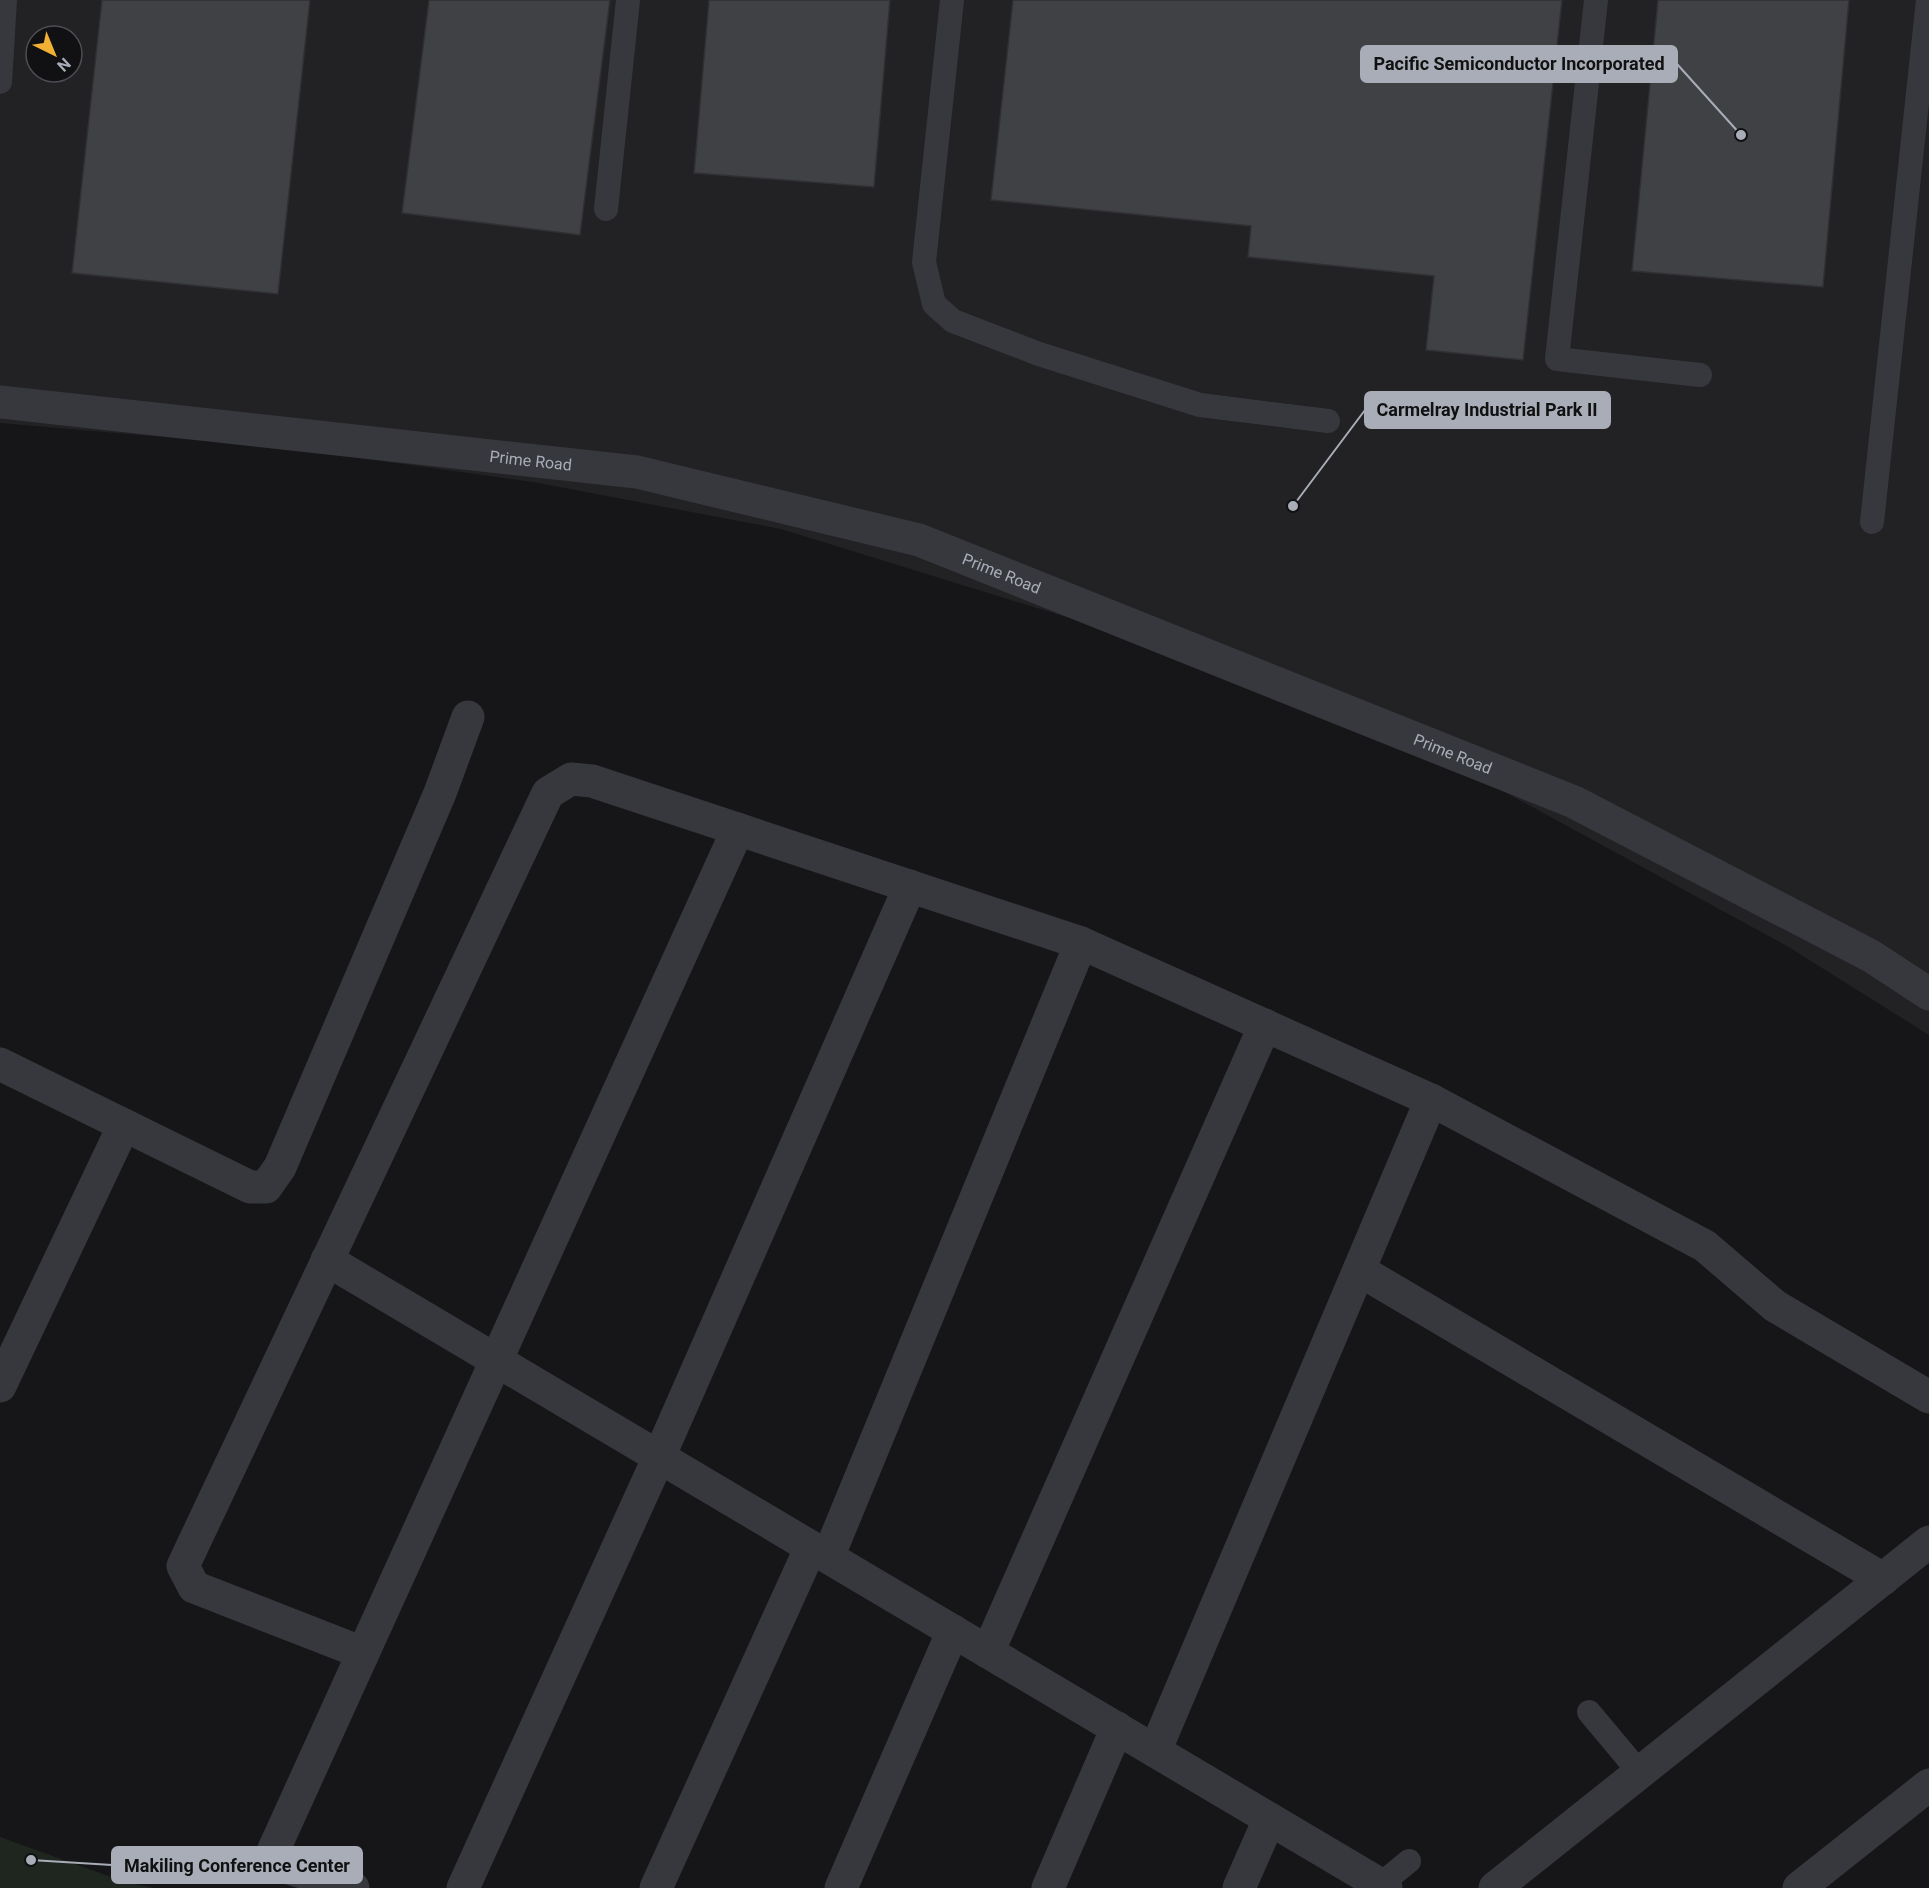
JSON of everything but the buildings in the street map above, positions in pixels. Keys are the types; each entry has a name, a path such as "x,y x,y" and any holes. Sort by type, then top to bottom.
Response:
{"street":[{"name":"Prime Road","path":"0,402 637,472 919,540 1574,802 1871,956 1929,994"},
{"path":"0,1064 250,1187 266,1187 280,1167 440,793 468,717"},
{"path":"363,1653 194,1587 183,1566 549,793 571,779 592,781 1081,943 1431,1100 1706,1246 1775,1306 1929,1397"},
{"path":"353,1888 286,1867 274,1849 738,829"},
{"path":"463,1888 659,1457 910,886"},
{"path":"656,1888 820,1552 1081,943"},
{"path":"988,1652 1265,1025"},
{"path":"1155,1751 1431,1100"},
{"path":"0,1386 124,1125"},
{"path":"327,1260 1383,1886"},
{"path":"1359,1270 1883,1579"},
{"path":"1495,1888 1929,1542"},
{"path":"841,1888 953,1631"},
{"path":"1048,1888 1117,1728"},
{"path":"1799,1888 1929,1785"},
{"path":"1239,1888 1269,1820"}],"lane":[{"path":"0,82 5,0"},
{"path":"606,209 627,0"},
{"path":"952,0 924,262 934,303 953,321 1039,354 1200,405 1328,421"},
{"path":"1596,0 1557,359 1700,375"},
{"path":"1872,522 1928,0"},
{"path":"1589,1712 1640,1773"},
{"path":"1383,1886 1409,1861"}],"shaded area":[{"path":"0,0 1929,0 1929,1035 1787,946 1400,735 1092,625 781,529 533,482 280,447 0,423"},
{"path":"0,1837 125,1882 154,1888 0,1888"}],"place":[{"name":"Pacific Semiconductor Incorporated","path":"1741,135"},
{"name":"Carmelray Industrial Park II","path":"1293,506"},
{"name":"Makiling Conference Center","path":"31,1860"}]}
